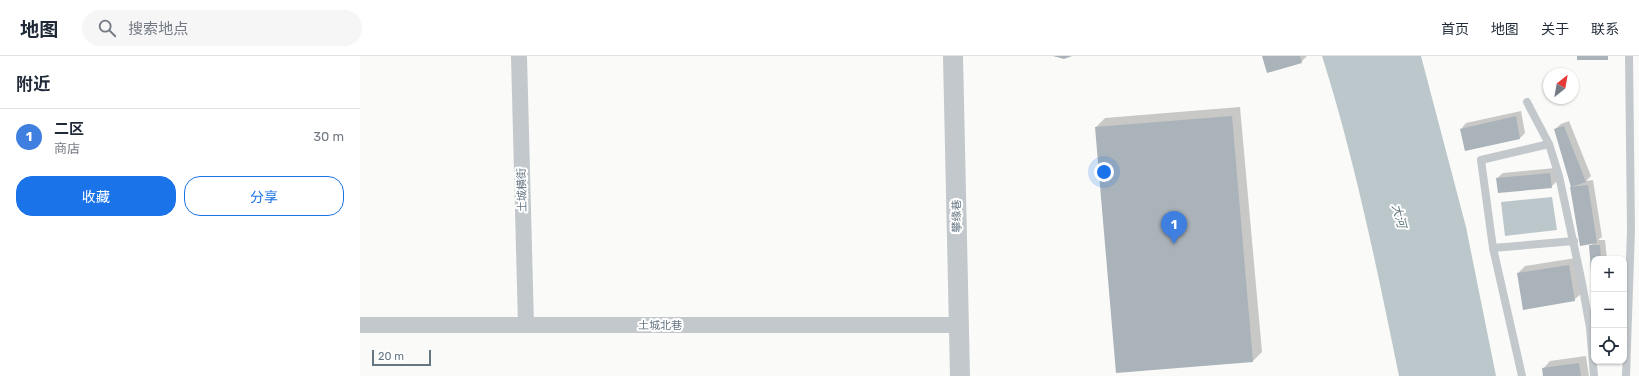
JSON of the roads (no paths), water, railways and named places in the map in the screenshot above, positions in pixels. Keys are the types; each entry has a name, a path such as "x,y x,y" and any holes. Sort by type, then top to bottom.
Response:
{"street":[{"name":"土城横街","path":"519,56 526,325"},
{"name":"攀缘巷","path":"953,56 960,376"},
{"name":"土城北巷","path":"360,325 959,325"}],"lane":[{"path":"1626,376 1631,229 1629,56"},
{"path":"1527,102 1549,144 1559,176 1574,241 1590,328 1594,376"},
{"path":"1522,376 1493,248 1480,160 1549,144"},
{"path":"1493,248 1574,241"}],"water":[{"name":"大河","path":"1322,56 1421,56 1466,227 1496,376 1399,376 1374,255 1355,175"},
{"path":"1552,197 1557,230 1505,236 1501,202"}],"place":[{"name":"二区","path":"1174,244"}]}
